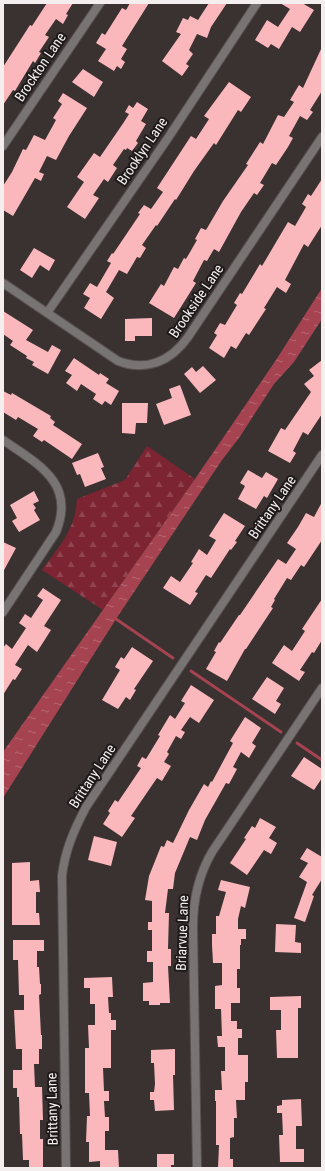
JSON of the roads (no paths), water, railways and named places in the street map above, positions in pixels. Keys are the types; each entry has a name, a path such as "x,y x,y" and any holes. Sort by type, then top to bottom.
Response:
{"street":[{"name":"Brockton Lane","path":"3,146 100,3"},
{"name":"Brooklyn Lane","path":"47,313 163,144 257,3"},
{"name":"Brookside Lane","path":"3,284 123,363 146,365 168,358 188,337 322,137"},
{"path":"3,440 47,471 57,486 62,506 56,532 3,612"},
{"name":"Brittany Lane","path":"66,1168 62,876 70,839 86,807 322,455"},
{"name":"Briarvue Lane","path":"196,1168 192,927 197,887 212,852 322,688"}],"water":[{"path":"322,288 322,319 294,362 274,384 116,619 3,798 3,752 195,479 276,360"}],"waterway":[{"path":"116,619 173,658"},
{"path":"191,671 281,732"},
{"path":"297,743 322,760"}]}
